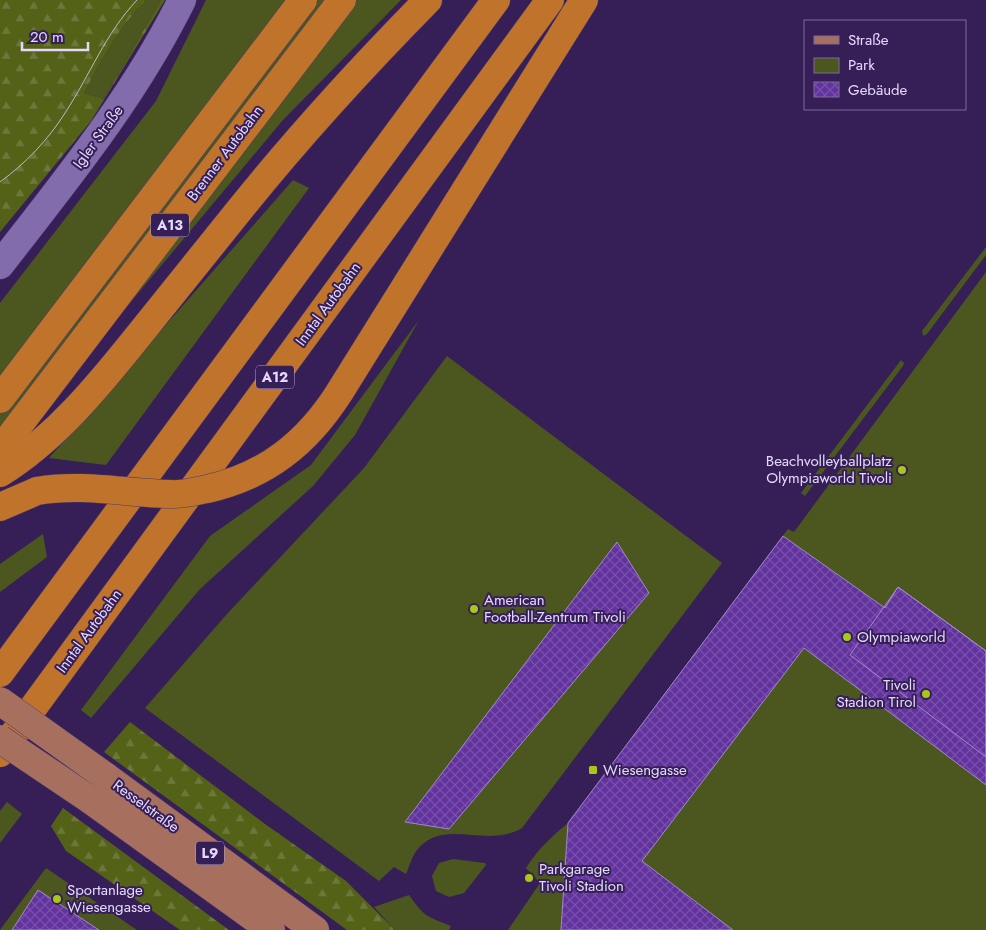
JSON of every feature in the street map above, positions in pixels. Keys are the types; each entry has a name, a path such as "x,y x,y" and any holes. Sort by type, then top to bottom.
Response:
{"highway":[{"name":"Brenner Autobahn","path":"0,399 303,0"},
{"name":"Brenner Autobahn","path":"0,450 342,0"},
{"path":"0,473 34,448 106,376 242,206 386,43 428,0"},
{"path":"0,673 496,0"},
{"name":"Inntal Autobahn","path":"0,753 550,0"},
{"path":"0,507 37,491 56,488 86,487 172,494 235,483 263,469 286,453 322,417 339,393 584,0"}],"main road":[{"name":"Igler Straße","path":"0,264 114,116 154,53 182,0"},
{"name":"Resselstraße","path":"0,701 315,930"},
{"name":"Resselstraße","path":"0,740 89,798 271,930"}],"green space":[{"path":"0,0 146,0 119,33 84,93 104,99 161,0 165,0 91,121 0,232"},
{"path":"146,0 161,0 104,99 84,93 104,56 127,21"},
{"path":"206,0 401,0 283,120 22,432 0,447 0,303 156,101"},
{"path":"293,180 309,188 106,465 49,458"},
{"path":"986,247 986,255 927,334 923,336 922,331"},
{"name":"Olympiaworld","path":"986,272 986,930 508,930 540,883 526,868 535,855 568,823 788,529 794,532"},
{"path":"419,320 355,435 313,486 200,589 91,718 81,710 210,536 311,465"},
{"name":"American Football-Zentrum Tivoli","path":"447,356 722,563 522,828 508,834 493,836 451,834 438,836 426,842 415,853 406,874 394,867 379,881 145,708 227,614 364,468"},
{"path":"901,360 904,363 903,366 805,496 801,493"},
{"path":"43,534 47,557 0,592 0,564"},
{"path":"130,722 265,824 346,881 395,930 347,930 104,752"},
{"path":"7,802 22,814 0,843 0,811"},
{"path":"63,808 229,930 180,930 66,851 51,826"},
{"path":"453,859 485,863 486,865 464,893 449,897 436,891 432,876 439,863"},
{"name":"Sportanlage Wiesengasse","path":"46,868 137,930 0,930"},
{"path":"409,895 427,915 451,926 449,930 395,930 374,907"}],"building":[{"name":"Tivoli Stadion Tirol","path":"783,536 885,608 898,587 986,651 986,785 804,648 642,861 733,930 561,930 568,823"},
{"path":"617,542 649,593 449,829 405,822"},
{"path":"898,587 986,651 986,757 850,655"},
{"path":"38,890 99,930 12,930"}],"tram line":[{"path":"0,182 28,159 44,142 74,99 116,27 137,0"}],"place":[{"name":"Beachvolleyballplatz Olympiaworld Tivoli","path":"902,470"},
{"name":"American Football-Zentrum Tivoli","path":"474,609"},
{"name":"Olympiaworld","path":"847,637"},
{"name":"Tivoli Stadion Tirol","path":"926,694"},
{"name":"Wiesengasse","path":"593,770"},
{"name":"Parkgarage Tivoli Stadion","path":"529,878"},
{"name":"Sportanlage Wiesengasse","path":"57,899"}]}
